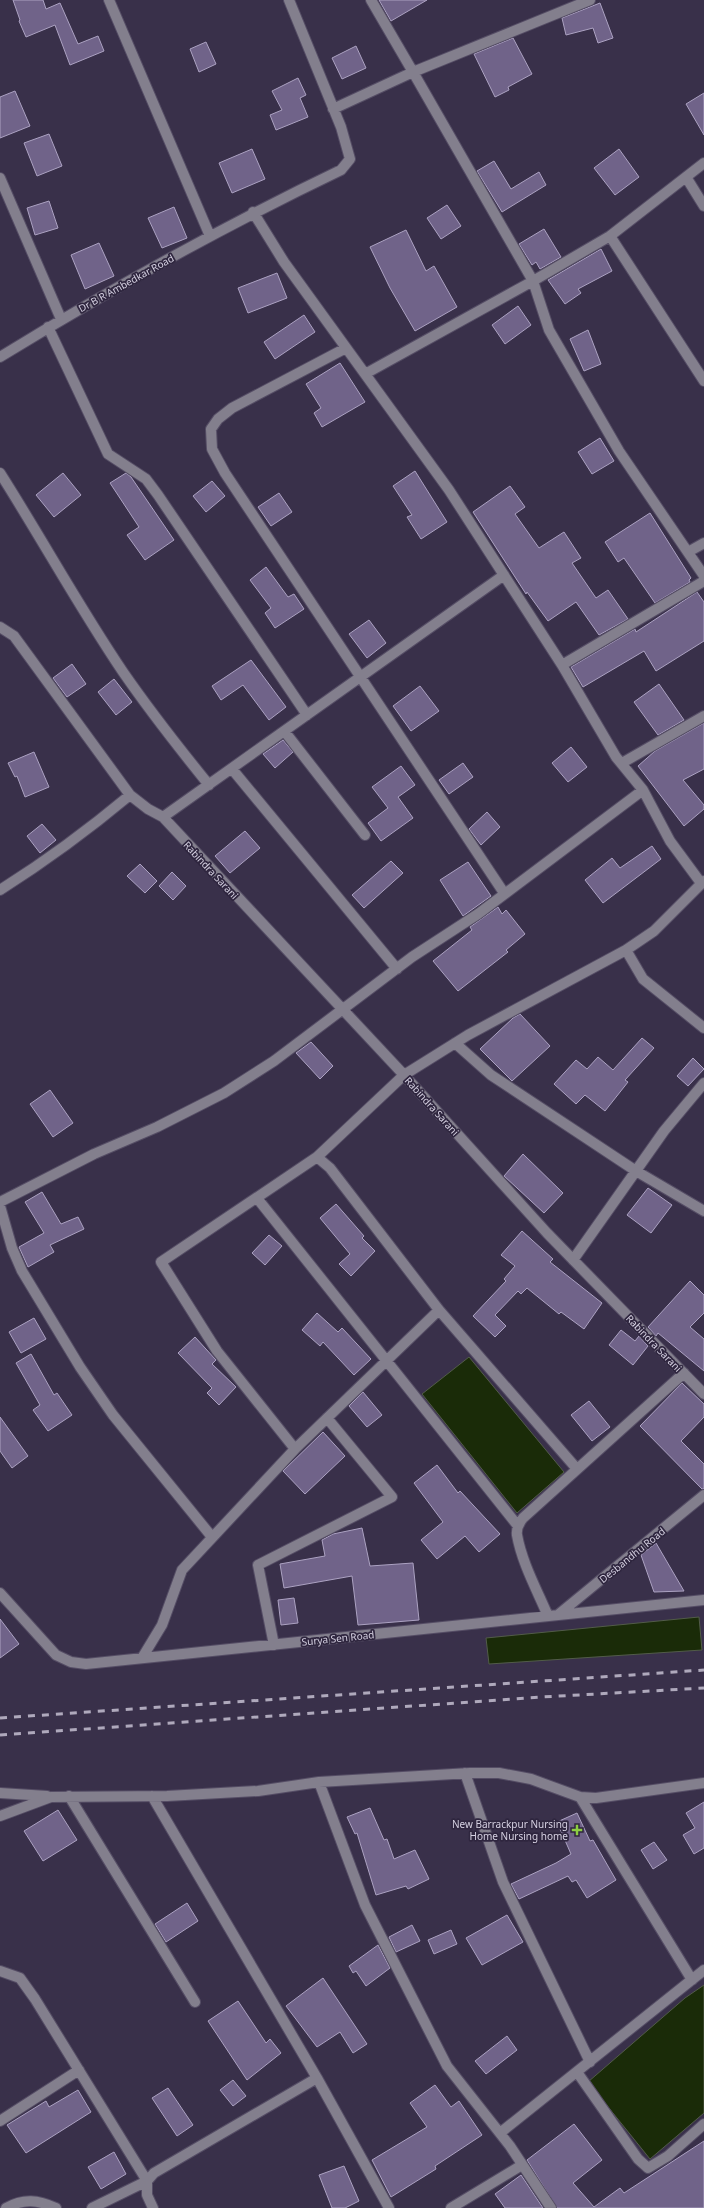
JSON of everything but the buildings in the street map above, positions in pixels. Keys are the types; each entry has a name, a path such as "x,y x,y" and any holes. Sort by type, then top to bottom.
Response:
{"street":[{"path":"109,0 210,236"},
{"path":"289,0 333,109 413,72 590,0"},
{"path":"371,0 533,281 549,330 619,451 704,576"},
{"name":"Dr B R Ambedkar Road","path":"0,356 61,319 253,212 341,170 350,159 333,109"},
{"path":"365,374 533,281 610,236 704,163"},
{"path":"686,177 704,206"},
{"path":"0,178 61,319"},
{"path":"253,212 284,262 449,490 562,666 622,763 643,790 670,841 702,882 654,931 626,950 455,1043 404,1075 316,1157 162,1262 217,1351 295,1450"},
{"path":"610,236 704,381"},
{"path":"48,327 108,454 146,479 307,716"},
{"path":"346,348 232,408 210,429 212,448 225,473 504,893"},
{"path":"0,473 60,574 123,671 159,723 209,785"},
{"path":"688,552 704,543"},
{"path":"163,817 285,732 504,575"},
{"path":"562,666 704,581"},
{"name":"Rabindra Sarani","path":"0,627 14,636 130,795 148,809 163,817 574,1260 704,1394"},
{"path":"622,763 704,716"},
{"path":"285,732 365,835"},
{"path":"232,769 397,969"},
{"path":"0,1202 94,1154 157,1127 224,1093 274,1061 397,969 478,914 643,790"},
{"path":"0,890 49,859 88,830 130,795"},
{"path":"626,950 643,979 704,1028"},
{"path":"455,1043 490,1075 636,1171 704,1211"},
{"path":"574,1260 664,1131 704,1083"},
{"path":"316,1157 330,1168 438,1310 577,1469"},
{"path":"257,1198 518,1526"},
{"path":"0,1206 12,1248 22,1271 80,1367 113,1415 212,1537"},
{"path":"142,1658 162,1625 182,1570 295,1450 438,1310"},
{"path":"548,1616 532,1578 517,1534 518,1526 523,1518 684,1373"},
{"path":"274,1645 258,1565 392,1497 327,1418"},
{"name":"Desbandhu Road","path":"559,1614 704,1495"},
{"name":"Surya Sen Road","path":"0,1593 56,1655 71,1662 86,1664 704,1600"},
{"path":"465,1773 503,1882 590,2062"},
{"path":"0,1793 51,1797 152,1796 258,1791 319,1782 465,1773 499,1773 531,1779 580,1797 596,1798 704,1783"},
{"path":"319,1782 365,1905 447,2066 500,2133 551,2208"},
{"path":"69,1796 195,2002"},
{"path":"152,1796 318,2078 388,2208"},
{"path":"0,1816 51,1797"},
{"path":"580,1797 692,1980"},
{"path":"500,2133 704,1970"},
{"path":"0,1971 20,1978 35,1999 147,2181 147,2195 153,2208"},
{"path":"0,2120 79,2070"},
{"path":"577,2072 638,2159 648,2168 668,2156 704,2124"},
{"path":"92,2208 147,2181 154,2174 174,2161 318,2078"},
{"path":"452,2208 522,2165"},
{"path":"6,2208 29,2200 41,2201 56,2208"}],"shaded area":[{"path":"469,1357 564,1472 517,1513 422,1394"},
{"path":"699,1617 702,1650 489,1664 486,1638"},
{"path":"704,1985 704,2113 650,2159 588,2082 685,1998"}],"railway":[{"path":"0,1718 704,1670"},
{"path":"0,1735 542,1697 704,1688"}],"place":[{"name":"New Barrackpur Nursing Home Nursing home","path":"577,1830"}]}
